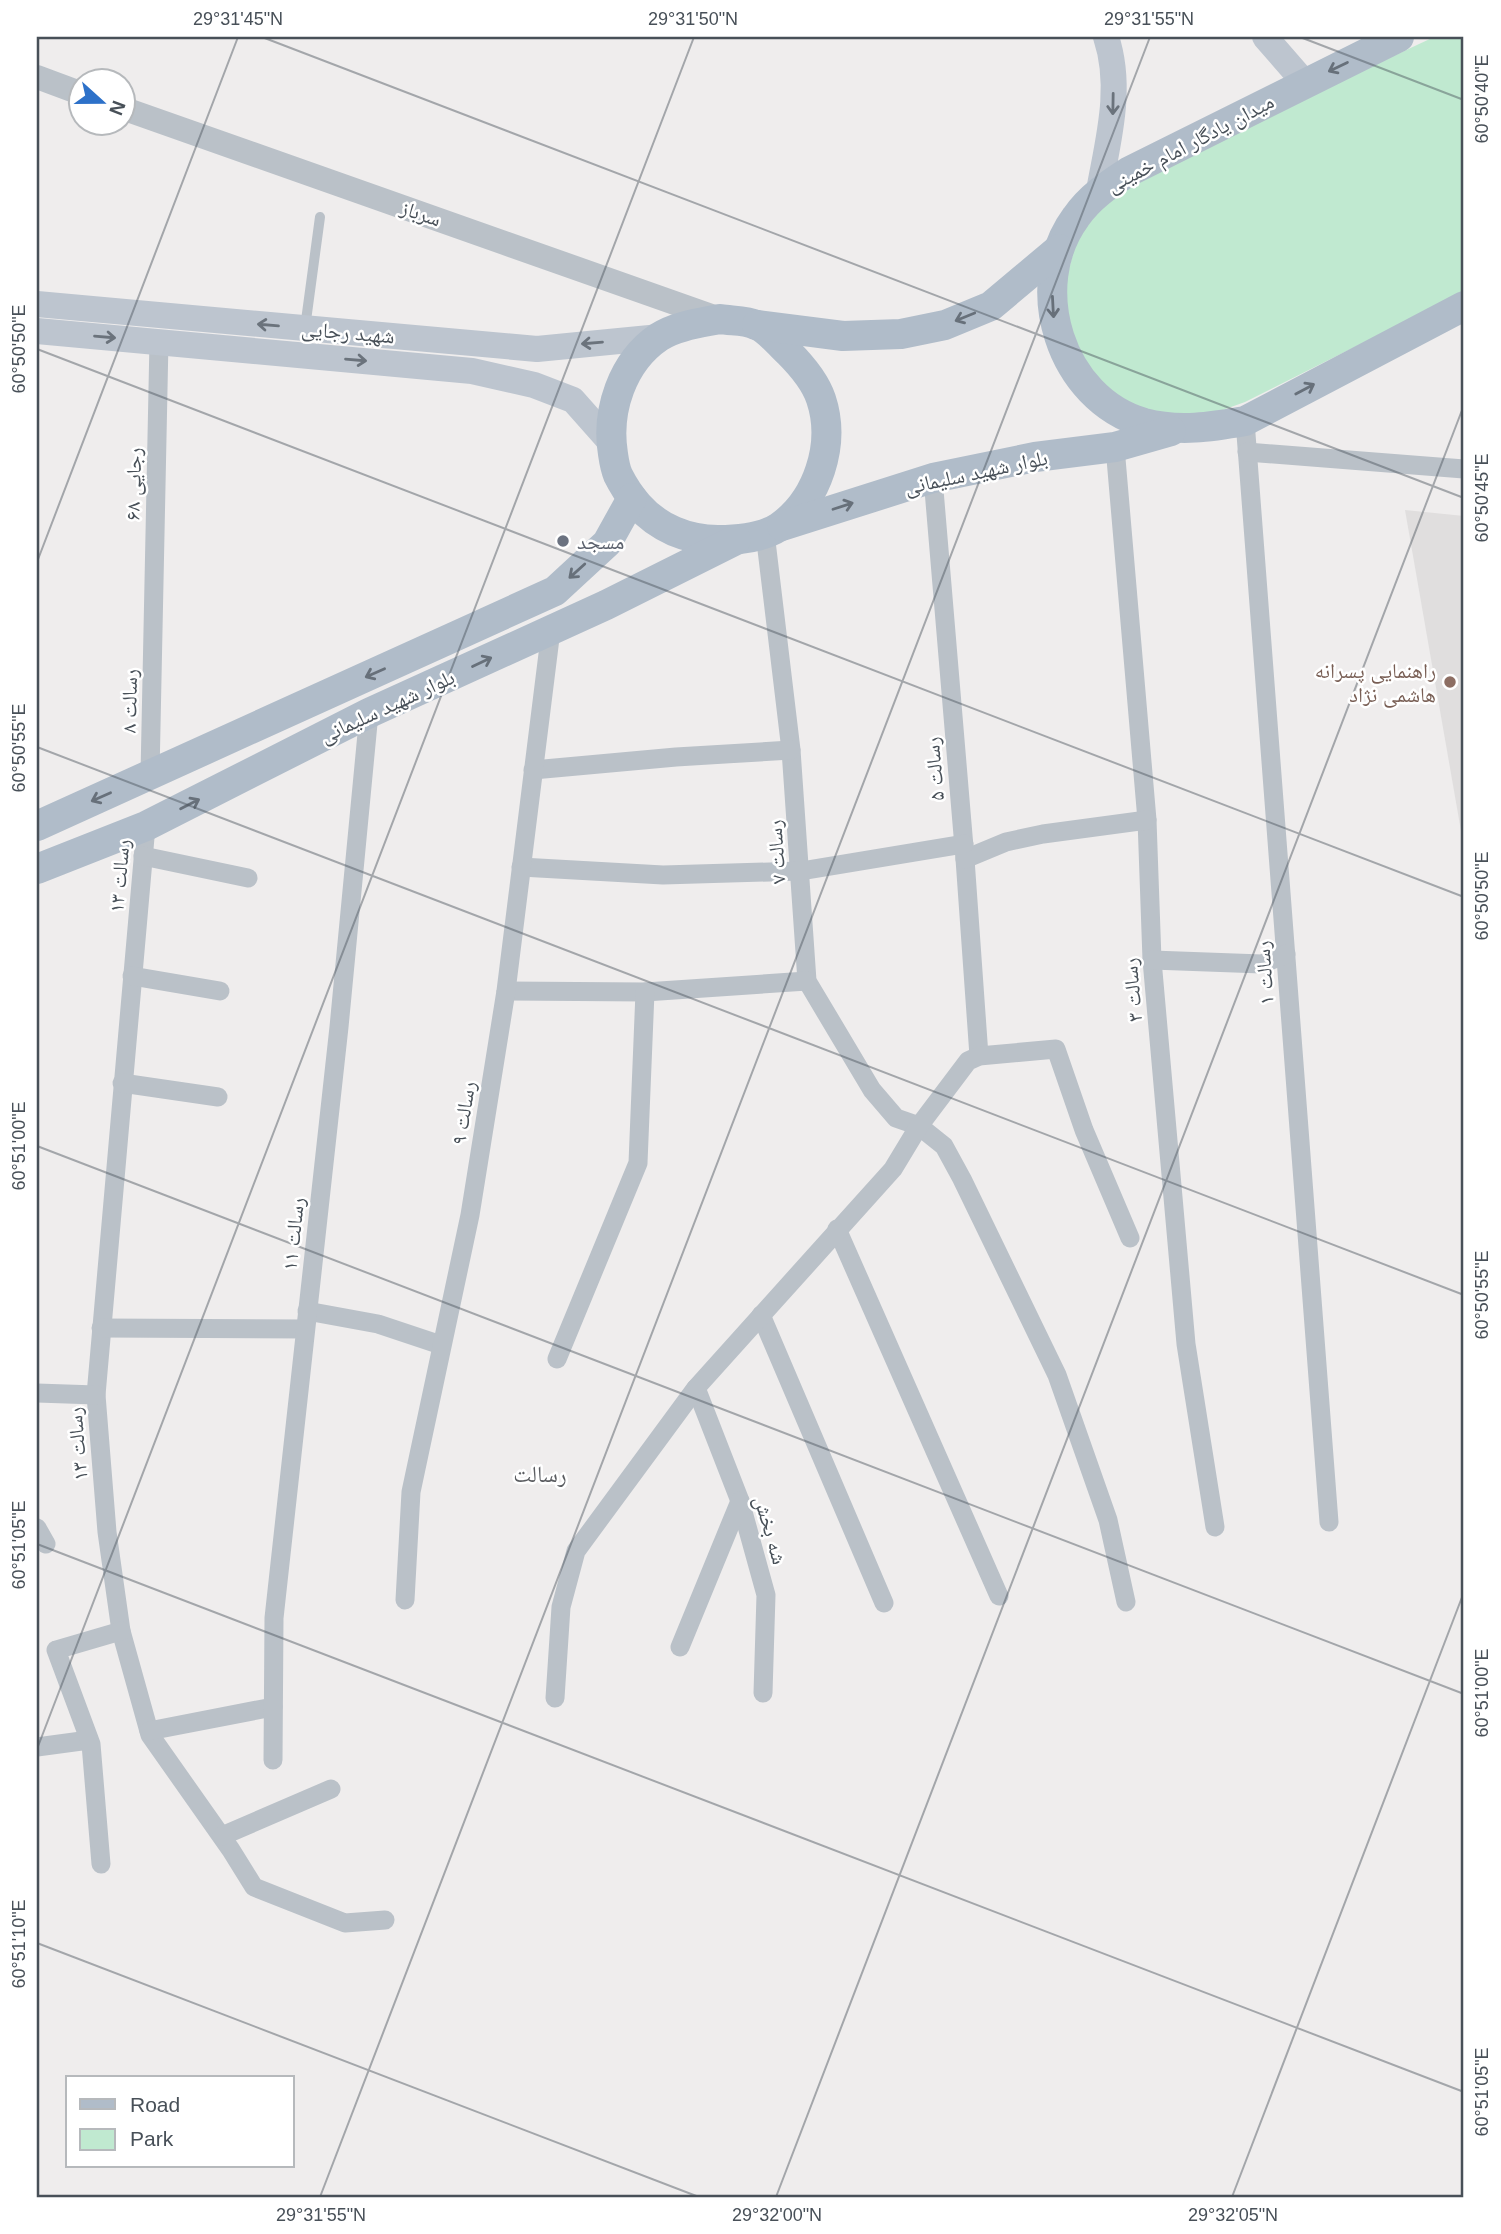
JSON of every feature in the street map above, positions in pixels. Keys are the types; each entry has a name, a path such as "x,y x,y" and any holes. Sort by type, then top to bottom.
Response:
{"main road":[{"path":"1098,191 1115,107 1110,48 1106,37"},
{"path":"1265,37 1305,83"},
{"name":"میدان یادگار امام خمینی","path":"1399,37 1128,172 1098,191 1075,218 1059,249 1052,284 1054,320 1065,353 1084,383 1111,406 1142,422 1177,429 1212,427 1245,421 1464,306"},
{"path":"757,325 804,368 821,399 827,433 822,466 815,486 799,507 772,530 736,540 705,540 678,533 650,519 632,498 616,472 612,444 612,415 621,384 638,356 660,337 687,326 720,319 843,336 901,334 945,326 991,306 1059,249"},
{"name":"شهید رجایی","path":"37,304 537,349 660,337"},
{"name":"شهید رجایی","path":"37,331 471,371 522,382 573,400 612,444"},
{"name":"بلوار شهید سلیمانی","path":"772,530 933,478 1035,457 1115,447 1177,429"},
{"name":"بلوار شهید سلیمانی","path":"37,826 555,591 607,544 632,498"},
{"name":"بلوار شهید سلیمانی","path":"37,869 146,826 369,713 551,630 736,540"}],"street":[{"path":"37,77 66,88"},
{"name":"سرباز","path":"136,113 720,319"},
{"name":"رجایی ۶۸","path":"153,628 159,341"},
{"name":"رسالت ۱","path":"1245,421 1329,1522"},
{"name":"رسالت ۳","path":"1115,447 1147,820 1152,960 1186,1344 1215,1527"},
{"path":"1247,452 1464,469"},
{"name":"رسالت ۵","path":"933,478 965,851 979,1056"},
{"name":"رسالت ۷","path":"772,530 801,871 807,981 872,1090 896,1118 919,1126 944,1146 1057,1375 1108,1520 1126,1602"},
{"name":"رسالت ۸","path":"150,775 153,628"},
{"name":"رسالت ۹","path":"405,1600 411,1492 470,1214 506,991 551,630"},
{"name":"رسالت ۱۱","path":"273,1760 274,1618 369,713"},
{"path":"533,770 791,750"},
{"path":"521,867 663,876 801,871 965,851 1043,834 1147,820"},
{"name":"رسالت ۱۳","path":"146,826 96,1395 107,1532 121,1631 149,1731 254,1886 345,1923 385,1920"},
{"path":"143,856 248,878"},
{"path":"1152,960 1262,964 1286,954"},
{"path":"132,976 220,991"},
{"path":"506,991 645,992 807,981"},
{"path":"557,1359 638,1163 645,992"},
{"path":"555,1698 561,1607 576,1551 696,1388 893,1169 919,1126 968,1061 979,1056 1056,1049 1084,1130 1130,1238"},
{"path":"122,1083 218,1097"},
{"path":"837,1229 999,1596"},
{"path":"761,1315 884,1603"},
{"path":"102,1328 306,1320 378,1324 441,1345"},
{"name":"شه بخش","path":"696,1388 740,1501 766,1595 763,1693"},
{"path":"37,1393 96,1395"},
{"path":"680,1647 740,1501"},
{"path":"101,1864 89,1740 56,1650 121,1631"},
{"path":"149,1731 273,1707"},
{"path":"37,1747 89,1740"},
{"path":"222,1836 331,1789"}],"lane":[{"path":"305,328 320,217"}],"shaded area":[{"name":"راهنمایی پسرانه هاشمی نژاد","path":"1405,510 1464,516 1464,848"}],"green space":[{"path":"1434,37 1464,37 1464,292 1245,402 1217,412 1171,414 1136,407 1094,382 1060,304 1077,238 1116,191"}],"place":[{"name":"مسجد","path":"563,541"},
{"name":"راهنمایی پسرانه هاشمی نژاد","path":"1450,682"}],"district":[{"name":"رسالت","path":"540,1474"}]}
